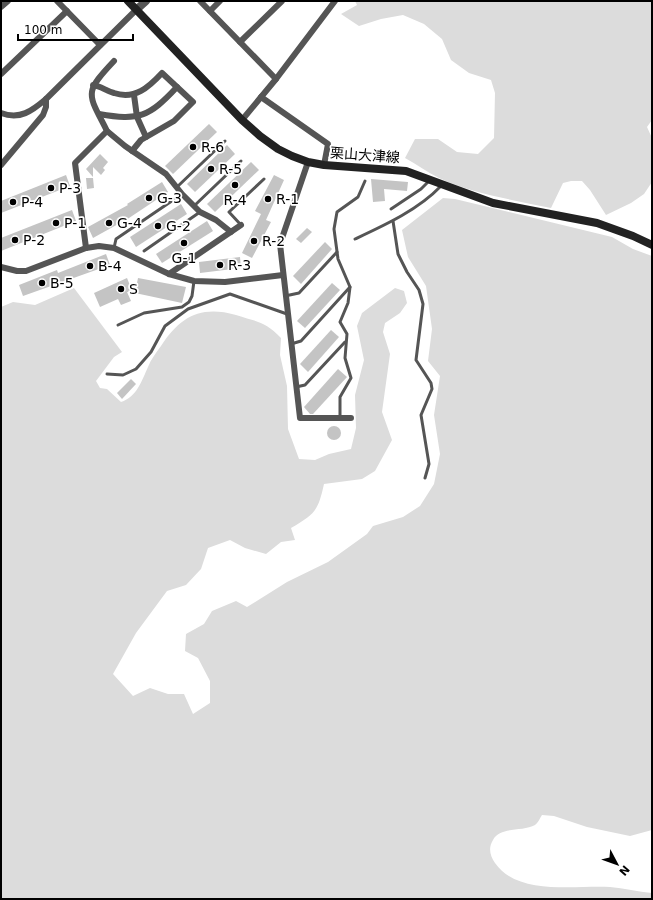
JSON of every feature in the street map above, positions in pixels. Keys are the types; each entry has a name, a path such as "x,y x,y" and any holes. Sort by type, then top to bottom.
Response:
{"main road":[{"name":"栗山大津線","path":"128,1 242,120 278,149 308,162 324,165 406,171 492,203 596,223 633,236 652,245"}],"street":[{"path":"1,7 8,1"},
{"path":"57,1 100,45"},
{"path":"1,113 12,117 25,115 46,99 146,1"},
{"path":"200,1 276,79"},
{"path":"210,11 220,1"},
{"path":"240,42 282,1"},
{"path":"242,120 276,79 335,1"},
{"path":"1,74 67,11"},
{"path":"114,61 93,85 91,97 108,131 132,152 166,174 182,194 200,212 216,220 231,232"},
{"path":"93,85 116,94 134,95 142,91 162,73 193,102 174,121 141,140 132,152"},
{"path":"99,114 119,118 137,117 155,107 177,87"},
{"path":"134,95 137,117 146,137"},
{"path":"261,97 328,144 324,165"},
{"path":"1,165 43,114 46,107 46,99"},
{"path":"86,248 75,163 108,131"},
{"path":"308,162 280,244 300,418 351,418"},
{"path":"169,274 241,225"},
{"path":"1,267 17,271 26,271 86,248 100,246 114,248 169,274 194,281 225,282 283,275"}],"lane":[{"path":"177,187 225,141"},
{"path":"194,206 241,161"},
{"path":"241,225 229,212 264,179"},
{"path":"391,209 421,189 430,179"},
{"path":"340,418 340,397 351,378 345,358 346,334 340,322 348,303 350,288 338,259 334,229 337,212 358,197 365,181"},
{"path":"355,239 393,221 434,195 442,184"},
{"path":"114,248 116,239 182,194"},
{"path":"144,251 200,212"},
{"path":"393,221 398,254 407,272 419,290 423,304 416,360 431,383 432,389 421,414 429,464 425,478"},
{"path":"285,296 299,293 337,251"},
{"path":"118,325 144,313 182,306 189,302 192,296 194,281"},
{"path":"291,344 301,341 350,288"},
{"path":"107,374 123,375 136,369 151,352 165,326 188,309 230,294 287,314"},
{"path":"296,387 305,385 346,341"}],"shaded area":[{"path":"355,1 652,1 652,120 647,127 652,138 652,182 644,194 631,203 606,215 590,190 582,181 563,183 551,208 494,196 452,184 405,158 415,139 438,139 457,152 478,154 494,138 495,93 491,80 469,73 451,60 442,39 424,24 403,15 381,19 359,26 341,14 357,5"},
{"path":"443,198 455,199 612,237 633,249 652,256 652,830 630,836 587,827 554,816 542,815 535,825 506,831 496,836 491,843 490,849 495,863 505,873 532,885 548,887 620,888 652,893 652,899 1,899 1,307 13,302 35,305 74,288 122,352 114,357 96,381 100,388 107,389 121,402 127,400 135,392 149,364 168,336 184,321 192,316 201,313 223,312 250,319 265,325 281,338 280,355 287,386 288,429 299,459 315,460 329,454 351,449 356,428 355,395 364,360 357,326 362,313 395,288 404,291 407,303 400,313 385,323 383,332 390,354 382,412 392,440 375,471 362,479 324,484 320,500 314,511 291,528 295,540 281,542 266,554 245,548 230,540 208,548 201,569 186,585 167,591 136,633 113,674 133,696 150,688 168,694 184,694 193,714 210,703 210,681 198,658 185,651 186,634 204,624 212,611 236,601 247,607 287,582 328,562 367,534 373,526 403,517 420,506 434,484 440,454 434,415 440,376 428,361 432,329 426,286 408,257 402,230"}],"building":[{"name":"R-6","path":"209,124 217,132 173,174 165,166"},
{"name":"R-5","path":"227,145 235,154 195,192 187,184"},
{"path":"100,154 108,162 103,168 105,170 101,175 93,167 93,177 86,169"},
{"name":"R-4","path":"251,162 259,170 215,212 207,204"},
{"path":"66,175 70,186 1,213 1,201"},
{"path":"274,175 284,180 266,220 271,222 252,258 242,253 261,214 255,211"},
{"path":"86,178 93,178 94,188 87,189"},
{"path":"371,179 408,182 407,191 384,189 385,201 373,202"},
{"path":"162,182 168,192 129,218 93,238 88,227 128,205 127,204"},
{"name":"G-2","path":"181,204 187,214 136,247 130,237"},
{"path":"72,210 76,221 1,251 1,238"},
{"name":"G-1","path":"207,221 213,231 162,263 156,254"},
{"path":"307,228 312,232 301,243 296,239"},
{"path":"325,242 332,249 301,284 293,276"},
{"path":"106,254 110,265 23,296 19,285 57,270 58,273"},
{"name":"R-3","path":"240,257 241,268 200,273 199,262"},
{"name":"S","path":"127,278 133,293 127,292 131,301 121,305 118,299 100,307 94,293"},
{"path":"138,278 186,287 182,303 135,293"},
{"path":"332,283 340,290 305,328 297,321"},
{"path":"331,330 339,337 308,372 300,364"},
{"path":"338,369 347,377 313,414 310,414 304,407"},
{"path":"131,379 136,384 122,399 117,393"},
{"path":"331,426 337,426 341,430 341,436 337,440 331,440 327,436 327,430"}],"place":[{"name":"R-6","path":"193,147"},
{"name":"R-5","path":"211,169"},
{"name":"R-4","path":"235,185"},
{"name":"P-3","path":"51,188"},
{"name":"G-3","path":"149,198"},
{"name":"R-1","path":"268,199"},
{"name":"P-4","path":"13,202"},
{"name":"P-1","path":"56,223"},
{"name":"G-4","path":"109,223"},
{"name":"G-2","path":"158,226"},
{"name":"P-2","path":"15,240"},
{"name":"R-2","path":"254,241"},
{"name":"G-1","path":"184,243"},
{"name":"R-3","path":"220,265"},
{"name":"B-4","path":"90,266"},
{"name":"B-5","path":"42,283"},
{"name":"S","path":"121,289"}]}
